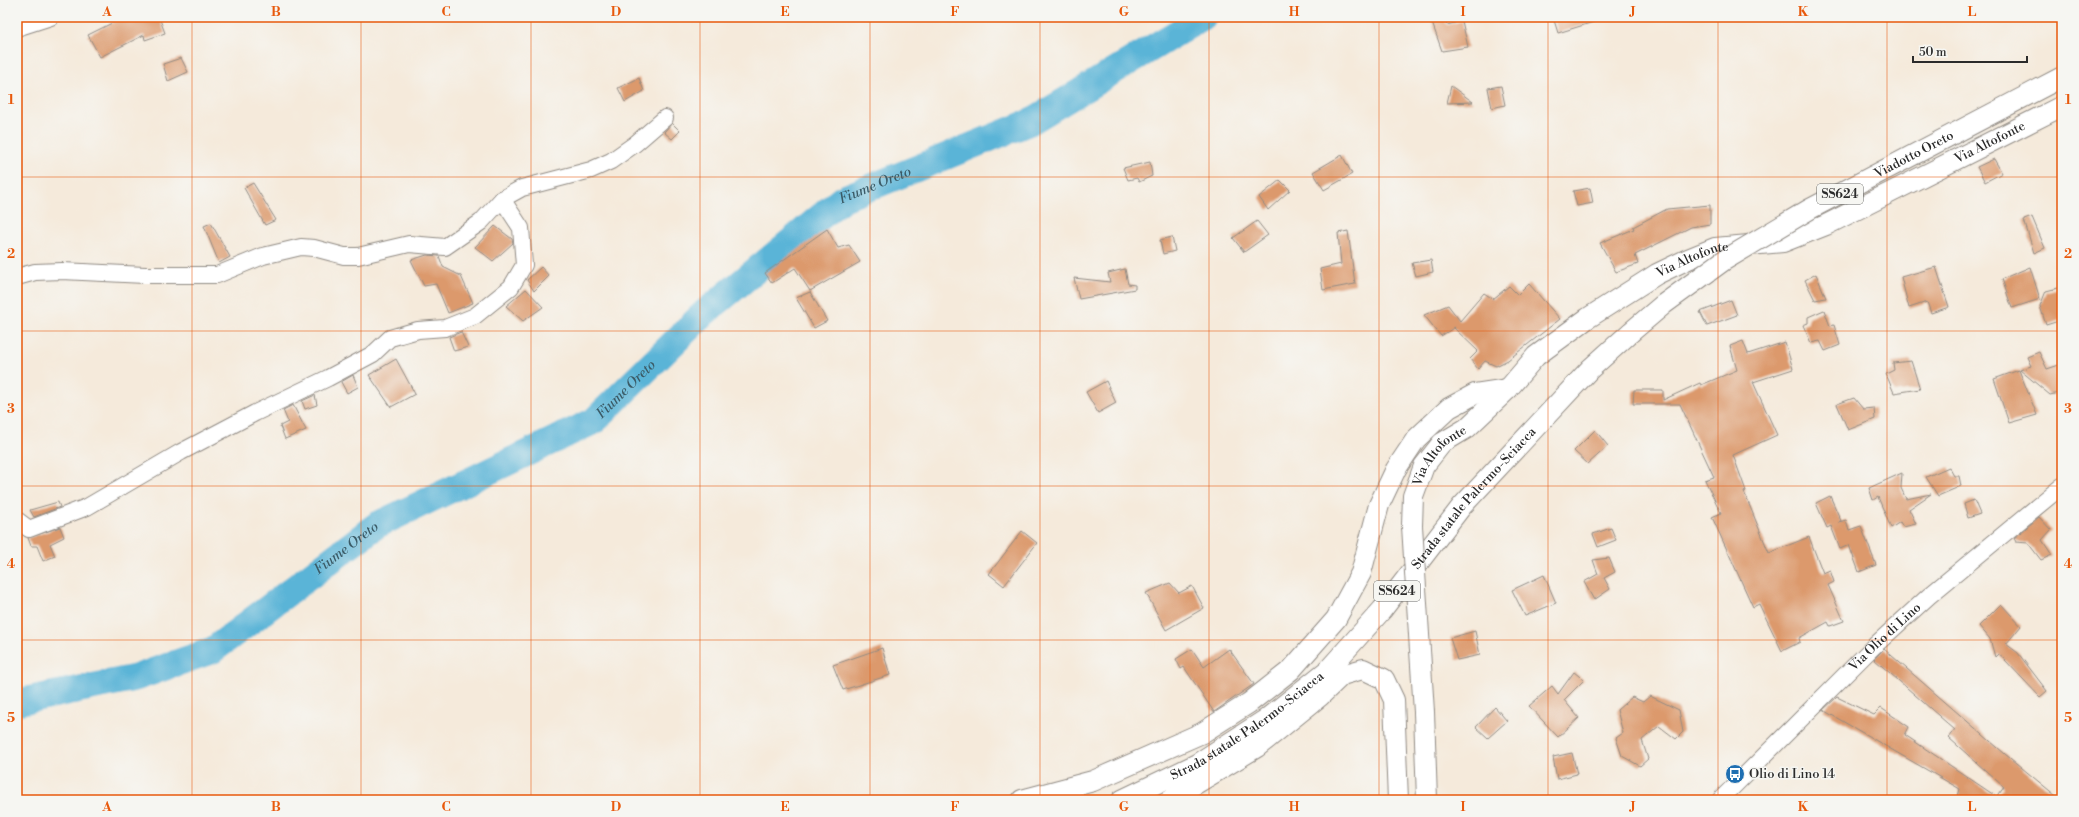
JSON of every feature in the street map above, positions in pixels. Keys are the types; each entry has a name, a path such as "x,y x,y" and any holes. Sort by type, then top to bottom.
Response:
{"main road":[{"name":"Viadotto Oreto","path":"1631,332 1664,304 1722,261 1783,225 2062,78"},
{"name":"Via Altofonte","path":"1427,800 1424,712 1412,526 1413,496 1424,466 1442,443 1467,428 1508,390 1536,356 1588,318 1657,274 1715,248 1782,242 1826,225 2062,106"},
{"name":"Strada statale Palermo-Sciacca","path":"1122,800 1198,764 1266,720 1329,669 1382,610 1462,506 1575,385 1631,332"},
{"path":"1022,800 1093,781 1202,733 1249,703 1291,670 1336,620 1361,574 1379,505 1396,469 1416,439 1449,408 1475,394 1508,390"},
{"path":"1169,800 1257,747 1319,697 1342,675 1363,669 1384,679 1394,700 1398,800"}],"street":[{"path":"17,28 51,17"},
{"path":"17,277 35,272 62,271 217,275 263,256 301,247 314,248 344,256 358,256 409,244 445,248 481,222 502,200 522,188 591,170 611,161 635,144 665,118"},
{"path":"17,520 29,529 87,507 181,452 347,368 372,354 390,338 418,330 445,328 475,316 511,287 524,265 521,228 502,200"},
{"name":"Via Olio di Lino","path":"1720,800 1872,648 1935,592 2062,486"}],"building":[{"path":"124,17 159,17 165,33 145,40 144,35 100,57 88,35"},
{"path":"1430,17 1444,17 1447,25 1462,21 1468,47 1442,51"},
{"path":"1553,17 1599,17 1600,20 1558,33"},
{"path":"181,58 188,72 168,81 163,64"},
{"path":"639,78 644,91 625,102 618,88"},
{"path":"1451,86 1473,102 1447,103"},
{"path":"1501,86 1505,105 1492,108 1488,88"},
{"path":"672,123 680,131 672,139 664,132"},
{"path":"1342,155 1352,174 1324,190 1313,172"},
{"path":"1994,159 2002,173 1985,182 1977,167"},
{"path":"1150,162 1152,176 1139,182 1137,178 1128,180 1123,168"},
{"path":"1280,180 1290,190 1268,210 1259,197"},
{"path":"253,183 276,220 265,225 244,188"},
{"path":"1590,188 1593,203 1577,206 1573,191"},
{"path":"1710,205 1710,224 1691,227 1635,255 1638,264 1616,272 1600,243 1634,229 1633,227 1667,209"},
{"path":"2032,217 2045,248 2034,253 2024,220"},
{"path":"1257,221 1268,235 1244,252 1233,238"},
{"path":"211,223 230,257 219,263 204,226"},
{"path":"495,226 512,239 513,243 493,261 475,247"},
{"path":"827,229 838,248 849,245 860,262 810,291 795,268 772,283 765,273"},
{"path":"1348,231 1355,284 1323,290 1320,269 1341,264 1338,233"},
{"path":"1172,237 1175,251 1163,254 1160,240"},
{"path":"427,255 439,256 443,267 461,276 473,303 448,313 436,284 424,286 411,260"},
{"path":"1431,260 1433,272 1416,276 1412,263"},
{"path":"541,267 549,276 534,291 527,280"},
{"path":"1936,267 1949,307 1931,313 1927,302 1909,308 1901,277"},
{"path":"2030,267 2040,299 2012,308 2002,279"},
{"path":"1125,269 1128,284 1135,285 1135,289 1079,299 1074,278 1110,282 1108,273"},
{"path":"1816,274 1826,298 1815,300 1805,280"},
{"path":"1529,284 1560,319 1508,360 1496,366 1485,361 1478,369 1470,359 1478,351 1454,328 1455,327 1441,336 1424,315 1448,305 1460,321 1484,293 1493,299 1509,286 1518,295"},
{"path":"2062,287 2062,320 2046,325 2040,306 2046,291"},
{"path":"526,289 543,307 523,321 506,306"},
{"path":"810,292 827,321 814,328 796,298"},
{"path":"1731,300 1737,315 1707,326 1700,312"},
{"path":"1824,310 1830,326 1834,325 1840,345 1825,351 1820,341 1811,343 1803,325 1808,323 1808,317"},
{"path":"461,332 468,347 454,351 449,337"},
{"path":"1743,341 1748,354 1785,342 1793,369 1753,382 1777,435 1733,455 1746,491 1744,492 1769,553 1809,537 1823,573 1830,570 1834,582 1828,585 1844,621 1830,626 1828,622 1799,638 1800,642 1782,651 1759,604 1753,607 1712,517 1721,513 1705,480 1714,477 1680,404 1633,404 1634,390 1663,390 1663,400 1700,383 1701,385 1737,370 1730,346"},
{"path":"2039,352 2047,369 2062,364 2062,392 2050,395 2020,370 2031,366 2027,357"},
{"path":"396,359 415,394 391,407 369,375"},
{"path":"1911,361 1920,389 1894,393 1886,374 1894,370 1893,363"},
{"path":"2019,370 2037,415 2009,423 1994,379"},
{"path":"353,375 358,387 347,393 341,382"},
{"path":"1106,381 1116,403 1098,413 1086,392"},
{"path":"315,395 317,405 305,409 302,401"},
{"path":"1854,398 1863,409 1874,408 1875,419 1848,430 1837,404"},
{"path":"293,405 306,430 285,439 280,426 288,422 283,410"},
{"path":"1595,430 1608,446 1588,464 1574,451"},
{"path":"1949,467 1954,476 1959,476 1961,486 1938,496 1926,477"},
{"path":"1902,473 1901,488 1906,499 1931,494 1909,509 1916,524 1903,527 1900,522 1891,528 1878,497 1873,500 1869,488"},
{"path":"1830,496 1841,521 1839,522 1846,520 1849,530 1861,526 1876,565 1859,572 1849,545 1840,549 1831,526 1827,528 1816,503"},
{"path":"1974,500 1980,514 1968,518 1964,504"},
{"path":"58,502 60,507 34,517 30,510"},
{"path":"2039,517 2051,530 2042,540 2052,555 2041,560 2028,543 2016,542 2014,538"},
{"path":"60,527 64,537 50,544 55,556 43,561 37,546 31,546 28,538"},
{"path":"1611,528 1616,540 1598,547 1593,534"},
{"path":"1022,531 1037,543 1004,586 989,574"},
{"path":"1609,558 1615,572 1604,578 1610,589 1594,600 1584,582 1598,574 1593,560"},
{"path":"1544,575 1556,603 1525,616 1512,590"},
{"path":"1170,583 1179,593 1192,586 1204,608 1166,630 1146,593"},
{"path":"2001,604 2021,626 2006,644 2018,653 2047,691 2040,697 2005,660 1998,654 1995,657 1990,639 1979,626"},
{"path":"1475,631 1480,655 1457,660 1450,638"},
{"path":"882,648 890,675 843,690 833,665"},
{"path":"1192,649 1204,667 1229,649 1254,684 1214,712 1184,667 1181,669 1176,659"},
{"path":"1884,649 2005,754 2061,800 1957,800 1960,789 1823,710 1837,697 1874,715 1881,708 1909,727 1905,735 1997,797 2004,787 1949,738 1955,730 1874,659"},
{"path":"1574,672 1584,680 1564,700 1579,718 1558,737 1529,706 1552,686 1558,694"},
{"path":"1650,696 1679,710 1683,732 1676,739 1659,726 1642,740 1648,759 1640,766 1622,756 1616,738 1623,733 1617,710 1632,697 1643,702"},
{"path":"1495,707 1507,721 1488,738 1476,727"},
{"path":"1572,753 1577,774 1557,779 1553,757"}],"waterway":[{"name":"Fiume Oreto","path":"17,702 135,678 213,650 377,525 594,421 703,314 842,199 1030,122 1203,17"}],"place":[{"name":"Olio di Lino 14","path":"1735,774"}]}
